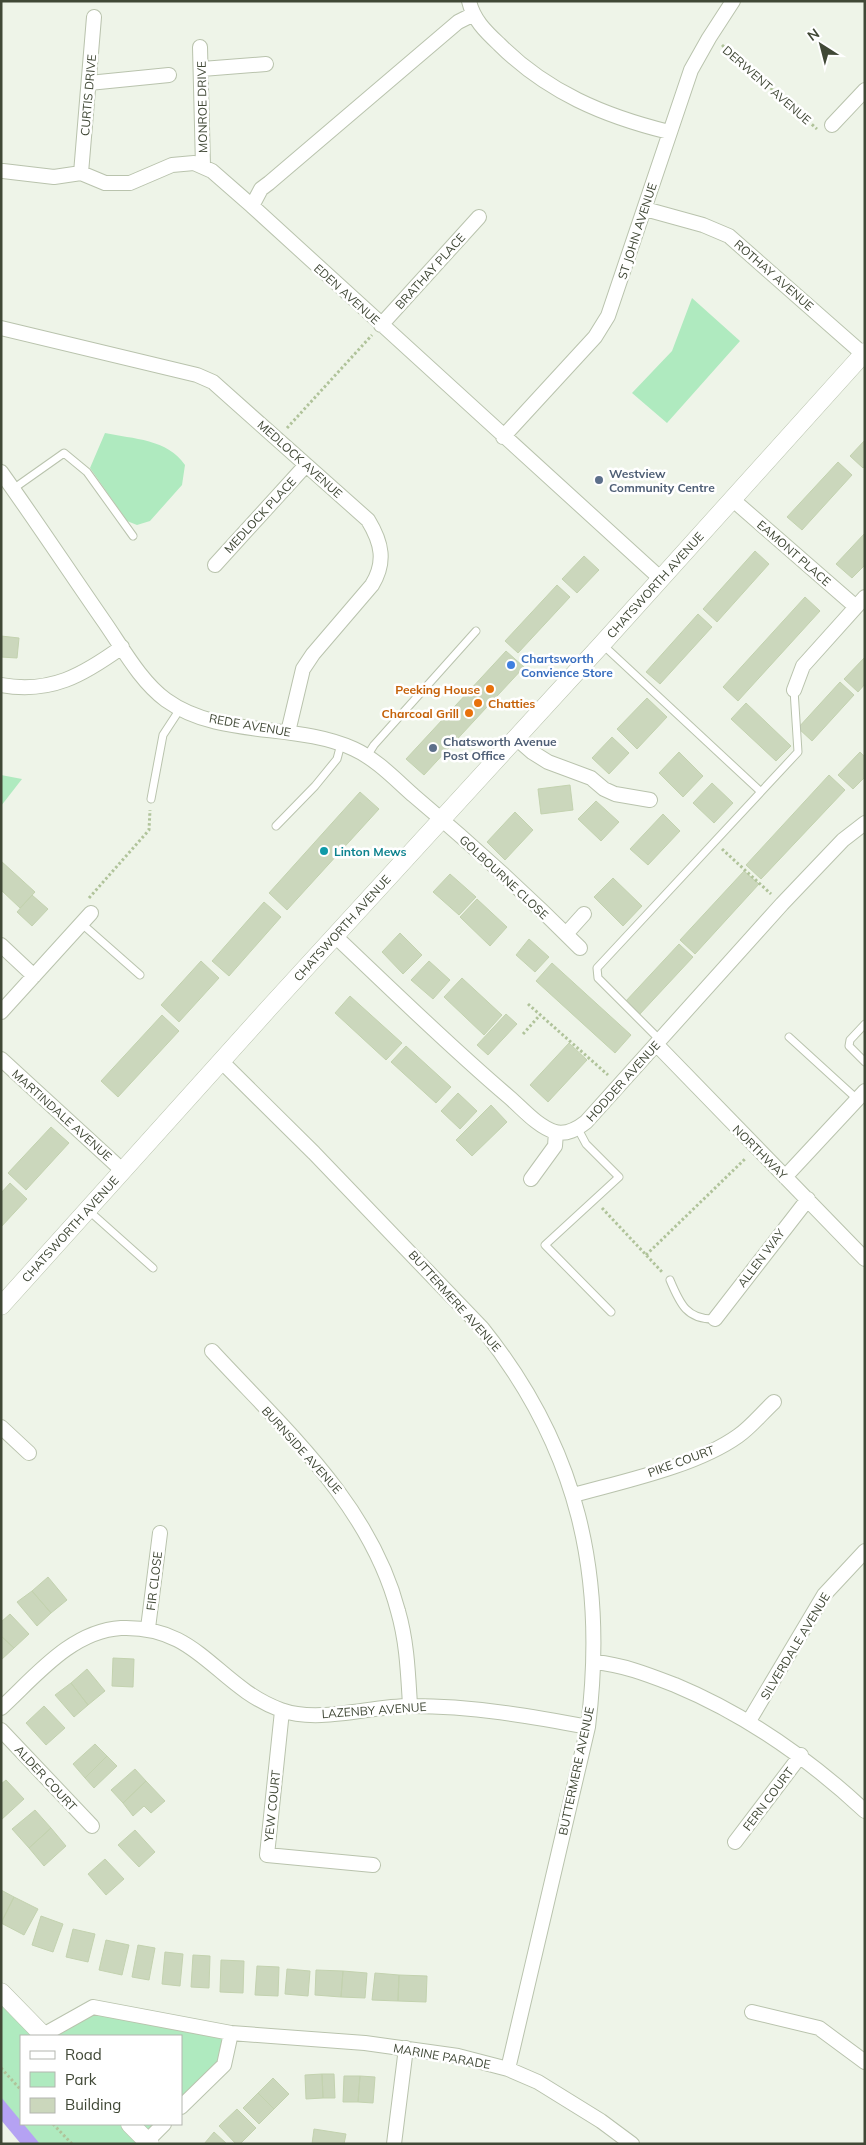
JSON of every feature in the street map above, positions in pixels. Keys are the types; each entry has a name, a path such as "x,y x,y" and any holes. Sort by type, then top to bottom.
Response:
{"street":[{"name":"ST JOHN AVENUE","path":"503,437 595,337 614,302 669,132 692,70 709,38 733,1"},
{"path":"252,206 255,198 265,186 458,22 471,8 514,59 541,81 604,114 669,132"},
{"name":"CURTIS DRIVE","path":"81,174 94,17"},
{"name":"MONROE DRIVE","path":"200,47 203,166"},
{"path":"202,69 266,64"},
{"path":"89,82 169,75"},
{"path":"832,125 865,90"},
{"path":"3,171 54,177 81,174 105,183 130,183 172,165 194,163 203,166"},
{"name":"EDEN AVENUE","path":"203,166 212,171 252,206 503,437 660,578"},
{"name":"ROTHAY AVENUE","path":"645,209 703,225 729,236 864,353"},
{"name":"BRATHAY PLACE","path":"381,325 479,217"},
{"name":"MEDLOCK AVENUE","path":"1,328 197,375 213,382 368,520 376,534 382,560 379,573 372,585 313,654 303,669 288,732"},
{"name":"CHATSWORTH AVENUE","path":"1,1306 864,353"},
{"name":"MEDLOCK PLACE","path":"215,565 306,465"},
{"name":"REDE AVENUE","path":"1,472 122,647 153,688 180,709 215,720 288,732 341,744 367,756 442,820"},
{"name":"EAMONT PLACE","path":"732,499 860,602 803,666 794,690"},
{"path":"1,685 36,688 61,683 90,670 122,647"},
{"path":"516,738 532,752 548,762 591,778 604,789 615,794 650,800"},
{"name":"GOLBOURNE CLOSE","path":"442,820 580,948"},
{"name":"HODDER AVENUE","path":"556,1132 568,1132 578,1129 782,904 843,840 865,823"},
{"path":"566,934 584,914"},
{"path":"1,1012 86,918"},
{"path":"335,936 484,1076 544,1127 556,1132 555,1146 531,1179"},
{"path":"1,945 34,976"},
{"name":"NORTHWAY","path":"658,1042 755,1149 808,1199 865,1259"},
{"name":"MARTINDALE AVENUE","path":"1,1059 123,1171"},
{"name":"BUTTERMERE AVENUE","path":"221,1061 314,1152 482,1328 534,1401 555,1446 574,1495 590,1570 595,1662 588,1727 508,2069"},
{"path":"785,1177 861,1095"},
{"name":"ALLEN WAY","path":"715,1319 808,1199"},
{"name":"BURNSIDE AVENUE","path":"212,1351 339,1490 359,1522 390,1584 398,1611 408,1659 410,1705"},
{"name":"PIKE COURT","path":"574,1495 677,1464 714,1450 739,1436 774,1402"},
{"path":"1,1427 29,1453"},
{"name":"FIR CLOSE","path":"148,1628 160,1533"},
{"name":"SILVERDALE AVENUE","path":"749,1721 824,1595 865,1552"},
{"name":"LAZENBY AVENUE","path":"1,1708 56,1656 75,1644 119,1628 148,1628 173,1636 196,1650 236,1685 282,1711 337,1714 410,1705 482,1710 588,1727"},
{"path":"595,1662 640,1671 687,1690 749,1721 801,1755 865,1810"},
{"name":"YEW COURT","path":"282,1711 266,1855 373,1865"},
{"name":"ALDER COURT","path":"1,1730 92,1826"},
{"name":"FERN COURT","path":"735,1842 801,1755"},
{"name":"MARINE PARADE","path":"1,1992 42,2035"},
{"name":"MARINE PARADE","path":"45,2035 93,2007 231,2032 406,2048 458,2056 508,2069 538,2082 564,2097 632,2144"},
{"path":"752,2012 819,2028 865,2062"},
{"path":"182,2106 224,2065 231,2032"},
{"path":"394,2144 406,2048"},
{"path":"131,2125 148,2142 163,2125"}],"lane":[{"path":"13,488 64,453 87,472 132,536"},
{"path":"367,756 374,744 476,631"},
{"path":"602,644 760,791"},
{"name":"EAMONT PLACE","path":"658,1042 598,978 597,968 798,752 794,690"},
{"path":"150,799 163,735 180,709"},
{"path":"276,826 315,786 337,759 341,744"},
{"path":"86,918 140,975"},
{"path":"865,1024 850,1040 849,1046 865,1062"},
{"path":"789,1037 861,1095"},
{"path":"578,1129 586,1144 618,1176 594,1201 545,1245 611,1312"},
{"path":"88,1210 153,1268"},
{"path":"670,1280 677,1296 688,1311 700,1319 715,1319"}],"path":[{"name":"DERWENT AVENUE","path":"709,38 728,49 823,134 832,125"},
{"path":"276,438 381,325"},
{"path":"86,918 83,905 149,830 150,799"},
{"path":"714,842 782,904"},
{"path":"528,1004 619,1085"},
{"path":"523,1034 540,1015"},
{"path":"646,1255 755,1149"},
{"path":"594,1201 670,1280"},
{"path":"1,2068 20,2089"},
{"path":"54,2125 72,2144"}],"green space":[{"path":"692,298 740,341 667,423 632,393 672,351"},
{"path":"105,433 160,445 178,456 185,465 182,485 150,521 137,525 127,521 90,468"},
{"path":"1,775 22,779 1,806"},
{"path":"1,1992 43,2035 20,2035 20,2122 1,2099"},
{"path":"93,2007 231,2033 224,2065 182,2106 182,2035 43,2035"},
{"path":"23,2125 163,2125 150,2144 39,2144"}],"shaded area":[{"path":"1,2097 20,2120 20,2125 24,2125 40,2144 21,2144 1,2120"}],"building":[{"path":"865,440 865,466 863,468 850,456"},
{"path":"838,462 852,475 802,530 787,517"},
{"path":"865,533 865,565 852,578 836,564"},
{"path":"755,551 769,564 717,622 703,609"},
{"path":"584,556 599,570 577,593 562,579"},
{"path":"557,585 570,597 518,653 505,641"},
{"path":"805,597 820,611 738,701 723,687"},
{"path":"698,614 712,627 660,684 646,672"},
{"path":"1,636 19,638 17,658 1,657"},
{"path":"506,651 524,667 424,775 406,759"},
{"path":"865,657 865,684 858,692 844,679"},
{"path":"840,682 854,695 812,741 798,728"},
{"path":"647,698 667,717 637,749 617,729"},
{"path":"746,703 791,746 776,761 731,719"},
{"path":"612,737 629,753 609,774 592,758"},
{"path":"679,752 703,776 683,797 659,773"},
{"path":"860,752 865,757 865,777 853,789 838,775"},
{"path":"829,775 845,790 761,879 746,865"},
{"path":"712,783 733,803 714,823 693,803"},
{"path":"570,785 573,810 541,814 538,789"},
{"name":"Linton Mews","path":"360,792 379,809 287,910 269,893"},
{"path":"596,801 619,822 601,841 578,819"},
{"path":"515,812 533,830 505,860 487,842"},
{"path":"663,814 680,831 648,865 630,849"},
{"path":"1,861 35,892 20,908 1,890"},
{"path":"744,871 759,884 695,954 680,940"},
{"path":"450,874 476,897 459,915 433,892"},
{"path":"613,878 642,906 623,926 594,897"},
{"path":"32,895 48,909 32,926 17,912"},
{"path":"477,899 507,927 490,946 460,917"},
{"path":"264,902 281,917 229,976 212,961"},
{"path":"400,933 422,955 403,974 382,952"},
{"path":"529,939 549,957 535,972 516,955"},
{"path":"679,944 693,957 639,1015 625,1002"},
{"path":"201,961 219,978 179,1022 161,1005"},
{"path":"429,961 450,980 433,999 411,980"},
{"path":"552,963 631,1035 615,1053 536,981"},
{"path":"462,978 502,1015 484,1035 444,997"},
{"path":"350,996 402,1043 386,1060 335,1013"},
{"path":"506,1014 517,1024 488,1055 477,1045"},
{"path":"162,1015 179,1031 118,1097 101,1081"},
{"path":"569,1043 587,1060 548,1102 530,1085"},
{"path":"406,1046 451,1087 436,1103 391,1062"},
{"path":"458,1093 477,1111 460,1129 441,1111"},
{"path":"491,1105 507,1122 472,1156 456,1140"},
{"path":"51,1127 69,1143 26,1190 8,1173"},
{"path":"10,1183 27,1199 1,1227 1,1193"},
{"path":"48,1577 67,1600 51,1613 32,1591"},
{"path":"32,1591 51,1613 37,1626 17,1602"},
{"path":"10,1614 29,1634 14,1648 1,1636 1,1622"},
{"path":"1,1636 14,1648 1,1660"},
{"path":"113,1658 134,1659 133,1687 112,1686"},
{"path":"87,1669 105,1691 88,1705 71,1683"},
{"path":"71,1683 88,1705 74,1717 55,1695"},
{"path":"44,1706 65,1728 46,1745 26,1723"},
{"path":"95,1744 107,1756 85,1778 73,1764"},
{"path":"107,1756 117,1766 94,1788 85,1778"},
{"path":"135,1769 146,1781 123,1803 111,1790"},
{"path":"6,1780 24,1799 1,1820 1,1784"},
{"path":"146,1781 165,1801 151,1813 144,1806 133,1816 123,1803"},
{"path":"35,1810 51,1828 29,1848 12,1829"},
{"path":"51,1828 66,1846 44,1866 29,1848"},
{"path":"135,1830 155,1852 139,1867 118,1845"},
{"path":"105,1859 124,1879 106,1895 88,1874"},
{"path":"1,1890 14,1897 1,1923"},
{"path":"14,1897 38,1909 24,1935 1,1923"},
{"path":"41,1916 63,1924 53,1952 32,1945"},
{"path":"73,1929 95,1934 88,1962 66,1957"},
{"path":"106,1940 129,1945 122,1975 99,1970"},
{"path":"138,1945 155,1948 149,1980 132,1977"},
{"path":"165,1952 183,1954 180,1986 162,1984"},
{"path":"193,1955 210,1956 209,1988 191,1987"},
{"path":"221,1960 244,1961 243,1993 220,1992"},
{"path":"257,1966 279,1967 278,1996 255,1995"},
{"path":"287,1969 310,1971 308,1996 285,1994"},
{"path":"316,1970 343,1971 341,1997 315,1995"},
{"path":"343,1971 367,1973 365,1998 341,1997"},
{"path":"375,1973 399,1975 398,2001 372,2000"},
{"path":"399,1975 427,1976 426,2002 398,2001"},
{"path":"322,2074 323,2098 306,2099 305,2075"},
{"path":"322,2074 334,2074 335,2098 323,2098"},
{"path":"344,2076 360,2076 358,2102 343,2102"},
{"path":"360,2076 375,2077 373,2103 358,2102"},
{"path":"273,2078 289,2094 274,2109 258,2093"},
{"path":"258,2093 274,2109 259,2124 243,2108"},
{"path":"237,2109 256,2128 240,2144 236,2144 219,2126"},
{"path":"314,2129 346,2134 344,2144 312,2144"},
{"path":"214,2132 227,2144 204,2144"}],"place":[{"name":"Westview Community Centre","path":"599,480"},
{"name":"Chartsworth Convience Store","path":"511,665"},
{"name":"Peeking House","path":"490,689"},
{"name":"Chatties","path":"478,703"},
{"name":"Charcoal Grill","path":"469,713"},
{"name":"Chatsworth Avenue Post Office","path":"433,748"},
{"name":"Linton Mews","path":"324,851"}]}
